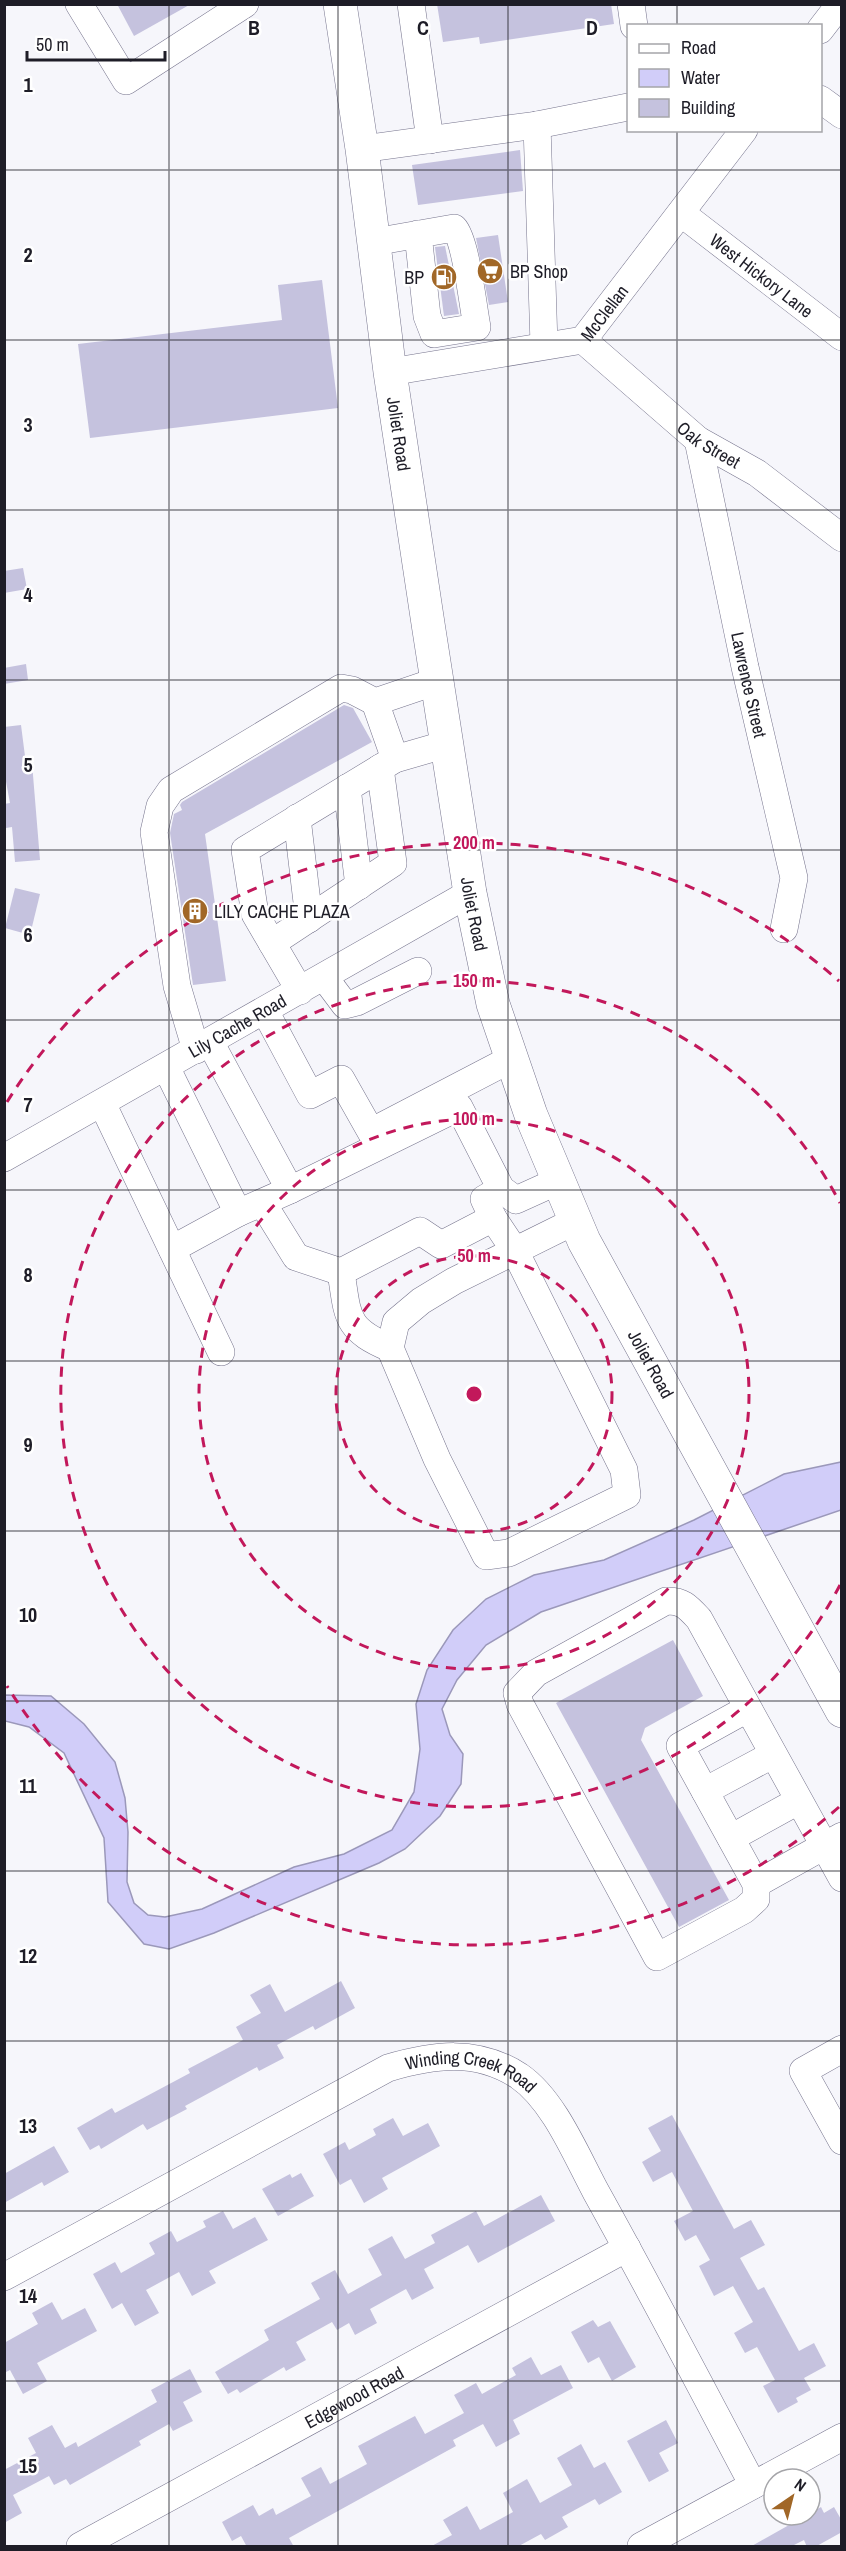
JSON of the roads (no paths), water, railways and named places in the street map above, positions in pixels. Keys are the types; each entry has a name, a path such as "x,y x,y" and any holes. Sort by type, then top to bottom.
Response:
{"main road":[{"name":"Joliet Road","path":"340,4 362,149 390,372 470,893 492,1004 531,1115 584,1241 842,1711"}],"street":[{"path":"79,4 126,81 245,4"},
{"path":"411,4 430,140"},
{"path":"631,4 634,24"},
{"path":"822,27 840,4"},
{"path":"822,100 842,115"},
{"path":"362,149 537,125 627,107"},
{"path":"537,125 544,345"},
{"name":"McClellan","path":"390,372 583,340 742,132"},
{"name":"West Hickory Lane","path":"681,213 842,337"},
{"path":"374,242 451,227 459,232 477,327 434,334 428,316 418,234"},
{"path":"453,331 458,360"},
{"name":"Oak Street","path":"583,340 698,440 758,473 842,538"},
{"name":"Lawrence Street","path":"698,440 745,667 794,878 784,929"},
{"path":"290,1190 203,1046 177,986 154,832 160,806 171,790 341,688 352,690 375,702 437,681"},
{"path":"272,943 393,863 387,763 375,702"},
{"path":"300,991 255,914 245,850 387,763 447,744"},
{"path":"347,788 359,886"},
{"path":"297,818 309,919"},
{"name":"Lily Cache Road","path":"4,1158 470,893"},
{"path":"324,977 345,1005 357,1002 418,971"},
{"path":"265,1011 310,1095 341,1079 371,1132 511,1059"},
{"path":"166,1067 250,1209 296,1257 341,1272 420,1231 441,1245 493,1218"},
{"path":"102,1103 221,1352"},
{"path":"172,1249 459,1107 501,1189 516,1200 558,1181"},
{"path":"501,1189 483,1198 515,1251 624,1470 627,1495 509,1553 486,1556 437,1459 390,1348 396,1322 421,1300 515,1251 575,1221"},
{"path":"341,1272 346,1305 353,1327 370,1340 390,1348"},
{"path":"747,1709 680,1746 756,1884 757,1895 754,1904 657,1957 520,1704 517,1693 536,1673 666,1601 677,1600 687,1605 699,1619 798,1801 832,1842 842,1878"},
{"path":"705,1791 772,1755"},
{"path":"731,1838 798,1801"},
{"path":"756,1884 832,1842"},
{"path":"842,2049 803,2071 842,2141"},
{"name":"Winding Creek Road","path":"4,2277 388,2068 424,2058 459,2056 491,2061 519,2076 544,2099 627,2248 753,2485"},
{"name":"Edgewood Road","path":"80,2547 627,2248"},
{"path":"641,2547 842,2437"}],"water":[{"path":"841,1462 841,1510 541,1612 486,1645 457,1680 442,1709 450,1735 463,1754 461,1784 440,1816 405,1849 379,1863 214,1933 169,1949 144,1944 108,1902 104,1838 64,1753 29,1727 5,1721 5,1695 51,1696 84,1724 115,1762 125,1798 128,1832 127,1882 134,1903 148,1915 165,1917 202,1909 294,1867 344,1854 392,1830 414,1792 420,1749 416,1704 427,1670 453,1630 486,1599 534,1575 604,1560 694,1520 784,1474"}],"place":[{"name":"BP Shop","path":"490,271"},
{"name":"BP","path":"444,277"},
{"name":"LILY CACHE PLAZA","path":"195,911"}]}
